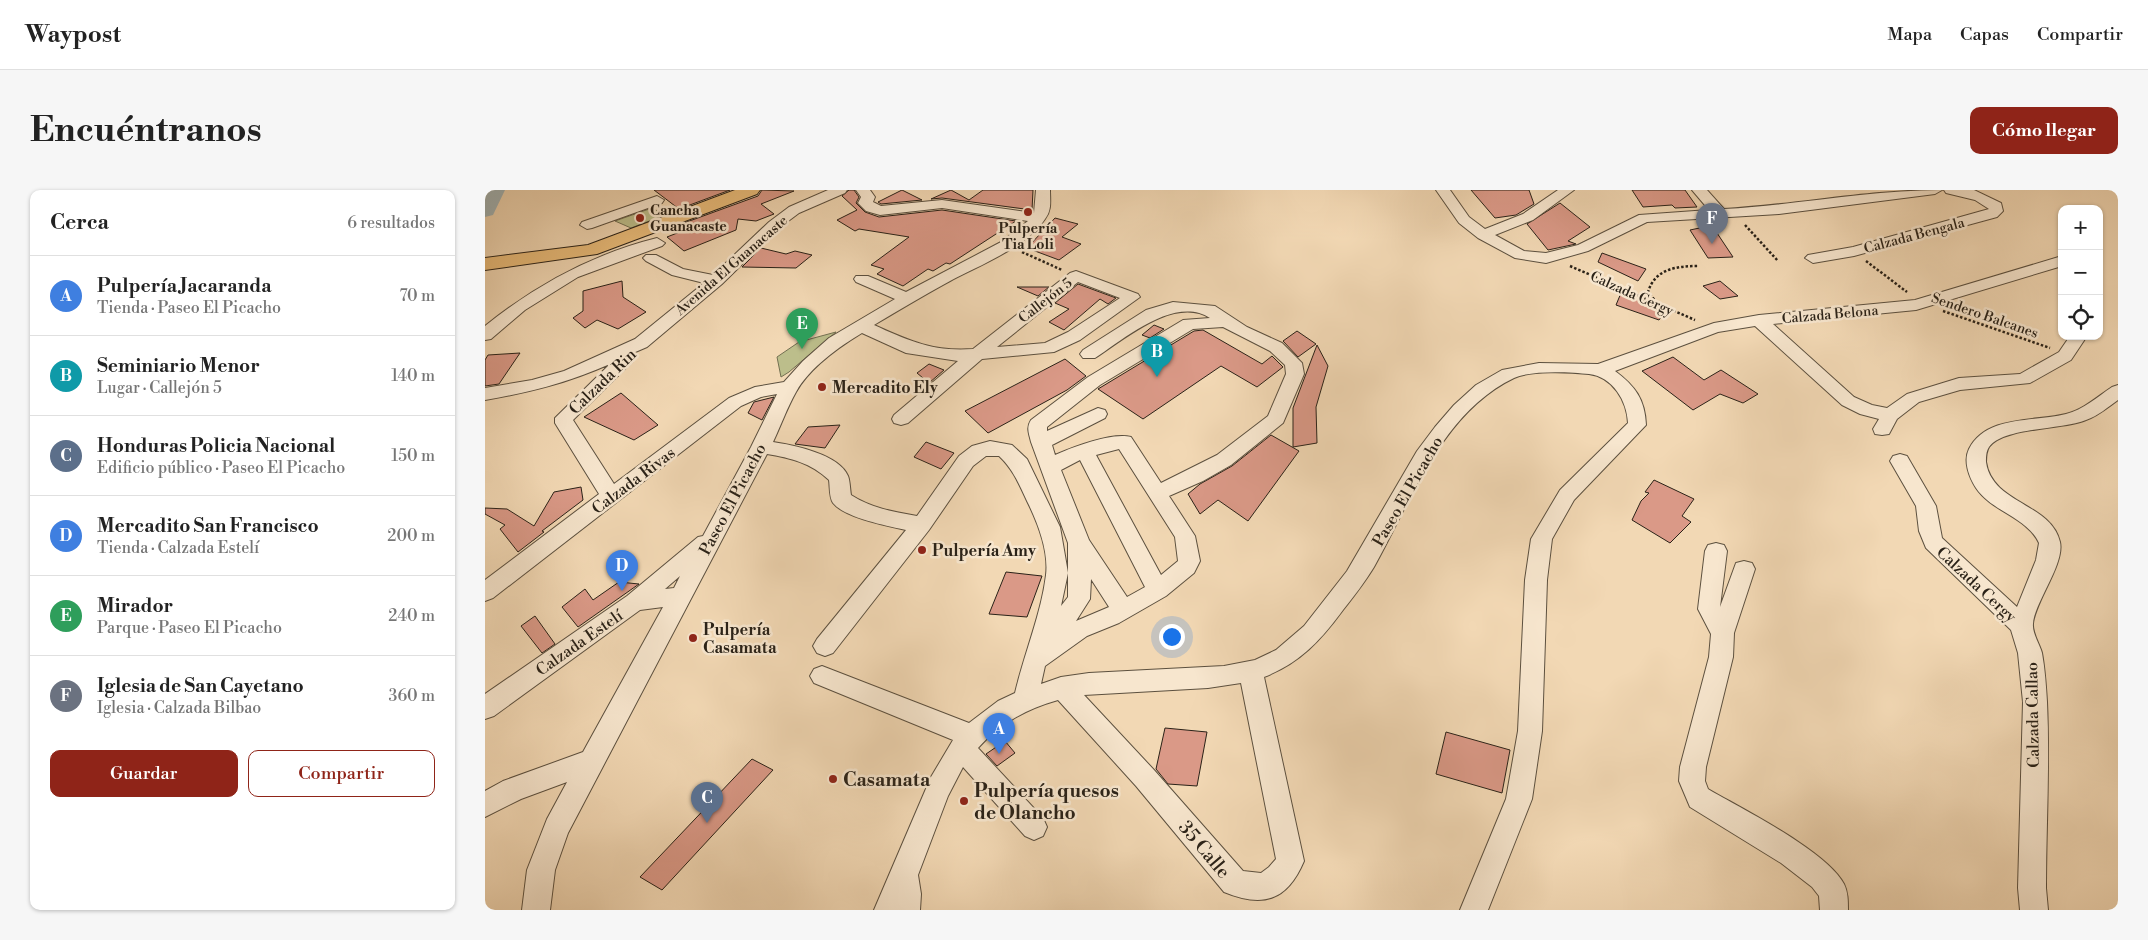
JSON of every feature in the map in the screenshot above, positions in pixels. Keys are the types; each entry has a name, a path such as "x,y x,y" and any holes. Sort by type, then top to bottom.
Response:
{"main road":[{"path":"485,264 653,243 678,218 751,190"}],"street":[{"path":"645,190 678,218"},
{"name":"Avenida El Guanacaste","path":"485,394 534,386 570,376 641,343 716,281 774,225 794,210 840,190"},
{"path":"863,190 868,196 865,203 867,206 878,209 903,211 926,204 942,204 1039,218 1043,209 1043,190"},
{"path":"1443,190 1464,220 1483,235 1520,255 1534,258 1551,257 1583,248 1644,218 1779,210 1847,203 1935,190"},
{"path":"1483,235 1528,216 1567,190"},
{"path":"1699,190 1726,212"},
{"path":"1832,190 1847,203"},
{"name":"Calzada Bengala","path":"1813,258 1853,251 1992,214 1996,211 1995,206 1984,197 1967,191 1951,190"},
{"path":"587,225 657,200"},
{"name":"Paseo El Picacho","path":"536,910 541,870 556,828 761,447 789,388 809,365 835,342 907,298 1006,245 1039,218"},
{"path":"485,335 519,307 549,287 653,243 678,272 716,281"},
{"name":"Calzada Belona","path":"1600,370 1714,328 1759,320 1923,304 2058,262"},
{"path":"862,326 912,349 952,356 1048,348 1074,336 1132,298 1076,276"},
{"name":"Callejón 5","path":"901,418 977,354 1076,276"},
{"path":"862,279 907,298"},
{"path":"1089,354 1152,314 1173,307 1209,310 1241,331 1276,347 1293,363 1295,374 1276,419 1224,460 1196,476 1157,493"},
{"path":"1759,320 1848,401 1886,422 1913,398 1959,384 2024,379 2067,353 2076,340"},
{"path":"1123,610 1079,543 1041,442 1037,429 1038,424 1094,381 1189,324 1231,324"},
{"name":"Calzada Rin","path":"611,496 564,423 564,418 641,343"},
{"name":"Paseo El Picacho","path":"888,910 905,875 943,777 967,742 1000,712 1026,698 1061,687 1123,680 1212,678 1251,672 1271,664 1297,648 1326,616 1365,564 1421,461 1446,426 1479,393 1510,373 1555,368 1600,370"},
{"path":"1474,910 1519,799 1530,731 1535,590 1542,539 1567,494 1637,425 1637,407 1628,390 1600,370"},
{"name":"Calzada Rivas","path":"485,592 735,402 752,393 768,388 789,388"},
{"path":"2021,625 2047,560 2050,543 2043,530 1987,488 1979,475 1975,456 1976,448 1983,439 2007,430 2079,417 2118,390"},
{"path":"1041,442 1098,414"},
{"path":"1034,661 1079,629 1123,610 1159,590 1186,567 1189,556 1185,536 1124,442 1055,462 1050,468"},
{"path":"761,447 786,450 818,460 839,478 841,499 856,509 875,516 922,525"},
{"path":"825,646 922,525 966,461 979,451 990,448 1005,450 1020,464 1050,527 1057,573 1043,638 1034,661 1026,698"},
{"path":"1085,452 1159,590"},
{"name":"Calzada Cergy","path":"1899,461 1926,506 1929,532 1933,542 2021,625"},
{"path":"635,602 711,538"},
{"path":"1043,638 1064,619 1079,599 1079,543"},
{"path":"1716,551 1709,609 1723,633"},
{"path":"1744,569 1723,633 1721,657 1693,767 1693,781 1699,798 1791,854 1822,877 1833,892 1834,910"},
{"name":"Calzada Estelí","path":"485,708 635,602 680,596"},
{"name":"Calzada Callao","path":"2021,625 2030,653 2035,702 2031,888 2034,910"},
{"name":"35 Calle","path":"1061,687 1145,778 1234,882 1253,888 1267,886 1281,876 1290,861 1251,672"},
{"path":"822,676 967,742 1034,827"},
{"path":"485,805 512,790 591,761"},
{"path":"905,875 906,910"}],"path":[{"path":"1726,212 1778,261"},
{"name":"Callejón 5","path":"1006,245 1076,276"},
{"name":"Sendero Balcanes","path":"1853,251 1923,304 2067,353"},
{"name":"Calzada Cergy","path":"1551,257 1714,328"},
{"path":"1658,304 1648,292 1649,284 1657,276 1664,270 1698,266"}],"green space":[{"name":"Cancha Guanacaste","path":"652,208 665,215 631,228 615,221"},
{"path":"836,332 781,377 777,357 799,342"}],"building":[{"path":"654,190 730,190 679,209"},
{"path":"762,190 794,191 761,204 774,214 756,221 738,219 736,230 684,251 667,237 690,228 684,223 758,196"},
{"path":"849,190 854,190 859,197 856,203 865,212 879,217 942,210 1016,221 950,264 946,263 933,271 928,269 903,286 877,274 884,269 871,265 909,237 859,229 855,231 837,220 857,210 842,196"},
{"path":"902,190 922,200 881,204 878,202"},
{"path":"951,190 969,200 983,190 1033,190 1032,210 942,198 931,199"},
{"path":"1471,190 1529,190 1534,204 1516,215 1495,218"},
{"path":"1632,190 1685,190 1697,207 1675,208 1672,205 1643,207"},
{"path":"1560,203 1590,227 1568,241 1576,244 1548,250 1527,224"},
{"path":"1055,218 1078,224 1062,237 1081,244 1059,260 1027,248"},
{"path":"1709,226 1715,230 1733,257 1708,258 1690,230"},
{"path":"761,248 786,254 795,251 812,255 796,268 742,267"},
{"path":"1602,253 1646,269 1638,281 1598,262"},
{"path":"622,281 623,297 646,312 618,329 597,320 585,328 573,318 583,311 583,291"},
{"path":"1720,281 1738,296 1720,299 1703,286"},
{"path":"1078,284 1116,298 1108,304 1100,299 1064,330 1049,322 1069,309 1055,303"},
{"path":"1017,287 1049,287 1038,296"},
{"path":"1621,293 1667,309 1659,320 1616,305"},
{"path":"1154,325 1164,329 1150,338 1142,335"},
{"path":"1203,330 1262,364 1272,356 1283,367 1257,387 1221,366 1143,419 1098,389 1194,331"},
{"path":"1297,331 1316,344 1298,357 1283,341"},
{"path":"1317,345 1328,366 1316,407 1317,443 1293,447 1293,408"},
{"path":"520,353 499,384 485,386 485,360 488,355"},
{"path":"1673,357 1704,380 1721,370 1758,394 1743,403 1720,394 1693,410 1642,371"},
{"path":"1065,359 1086,376 1067,390 988,433 965,411"},
{"path":"929,364 944,370 929,383 917,373"},
{"path":"621,393 658,425 634,440 584,417"},
{"path":"774,397 762,420 748,413 754,402"},
{"path":"840,425 825,448 795,444 808,427"},
{"path":"1271,435 1299,451 1248,521 1218,500 1200,514 1188,494 1200,484 1232,466"},
{"path":"926,442 954,453 941,469 914,457"},
{"path":"1654,480 1694,499 1682,516 1691,522 1670,543 1632,520 1641,501 1649,493 1645,492"},
{"path":"581,487 583,500 518,552 500,529 505,525 485,514 485,508 507,509 534,526 554,492"},
{"path":"1006,572 1042,576 1027,617 989,614"},
{"path":"619,582 639,584 578,627 562,607 585,589 593,600"},
{"path":"535,616 555,644 542,653 521,626"},
{"path":"1165,728 1207,732 1197,786 1168,784 1156,769"},
{"path":"1446,732 1510,750 1502,793 1436,774"},
{"path":"1005,741 1015,753 997,766 986,754"},
{"path":"752,759 773,770 662,890 640,877"}],"waterway":[{"path":"485,210 494,190"}],"place":[{"name":"Pulpería Tia Loli","path":"1028,212"},
{"name":"Cancha Guanacaste","path":"640,218"},
{"name":"Iglesia de San Cayetano","path":"1712,244"},
{"name":"Mirador","path":"802,349"},
{"name":"Seminiario Menor","path":"1157,377"},
{"name":"Mercadito Ely","path":"822,387"},
{"name":"Pulpería Amy","path":"922,550"},
{"name":"Mercadito San Francisco","path":"622,591"},
{"name":"Pulpería Casamata","path":"693,638"},
{"name":"Pulpería Jacaranda","path":"999,754"},
{"name":"Casamata","path":"833,779"},
{"name":"Pulpería quesos de Olancho","path":"964,801"},
{"name":"Honduras Policia Nacional","path":"707,823"}]}
